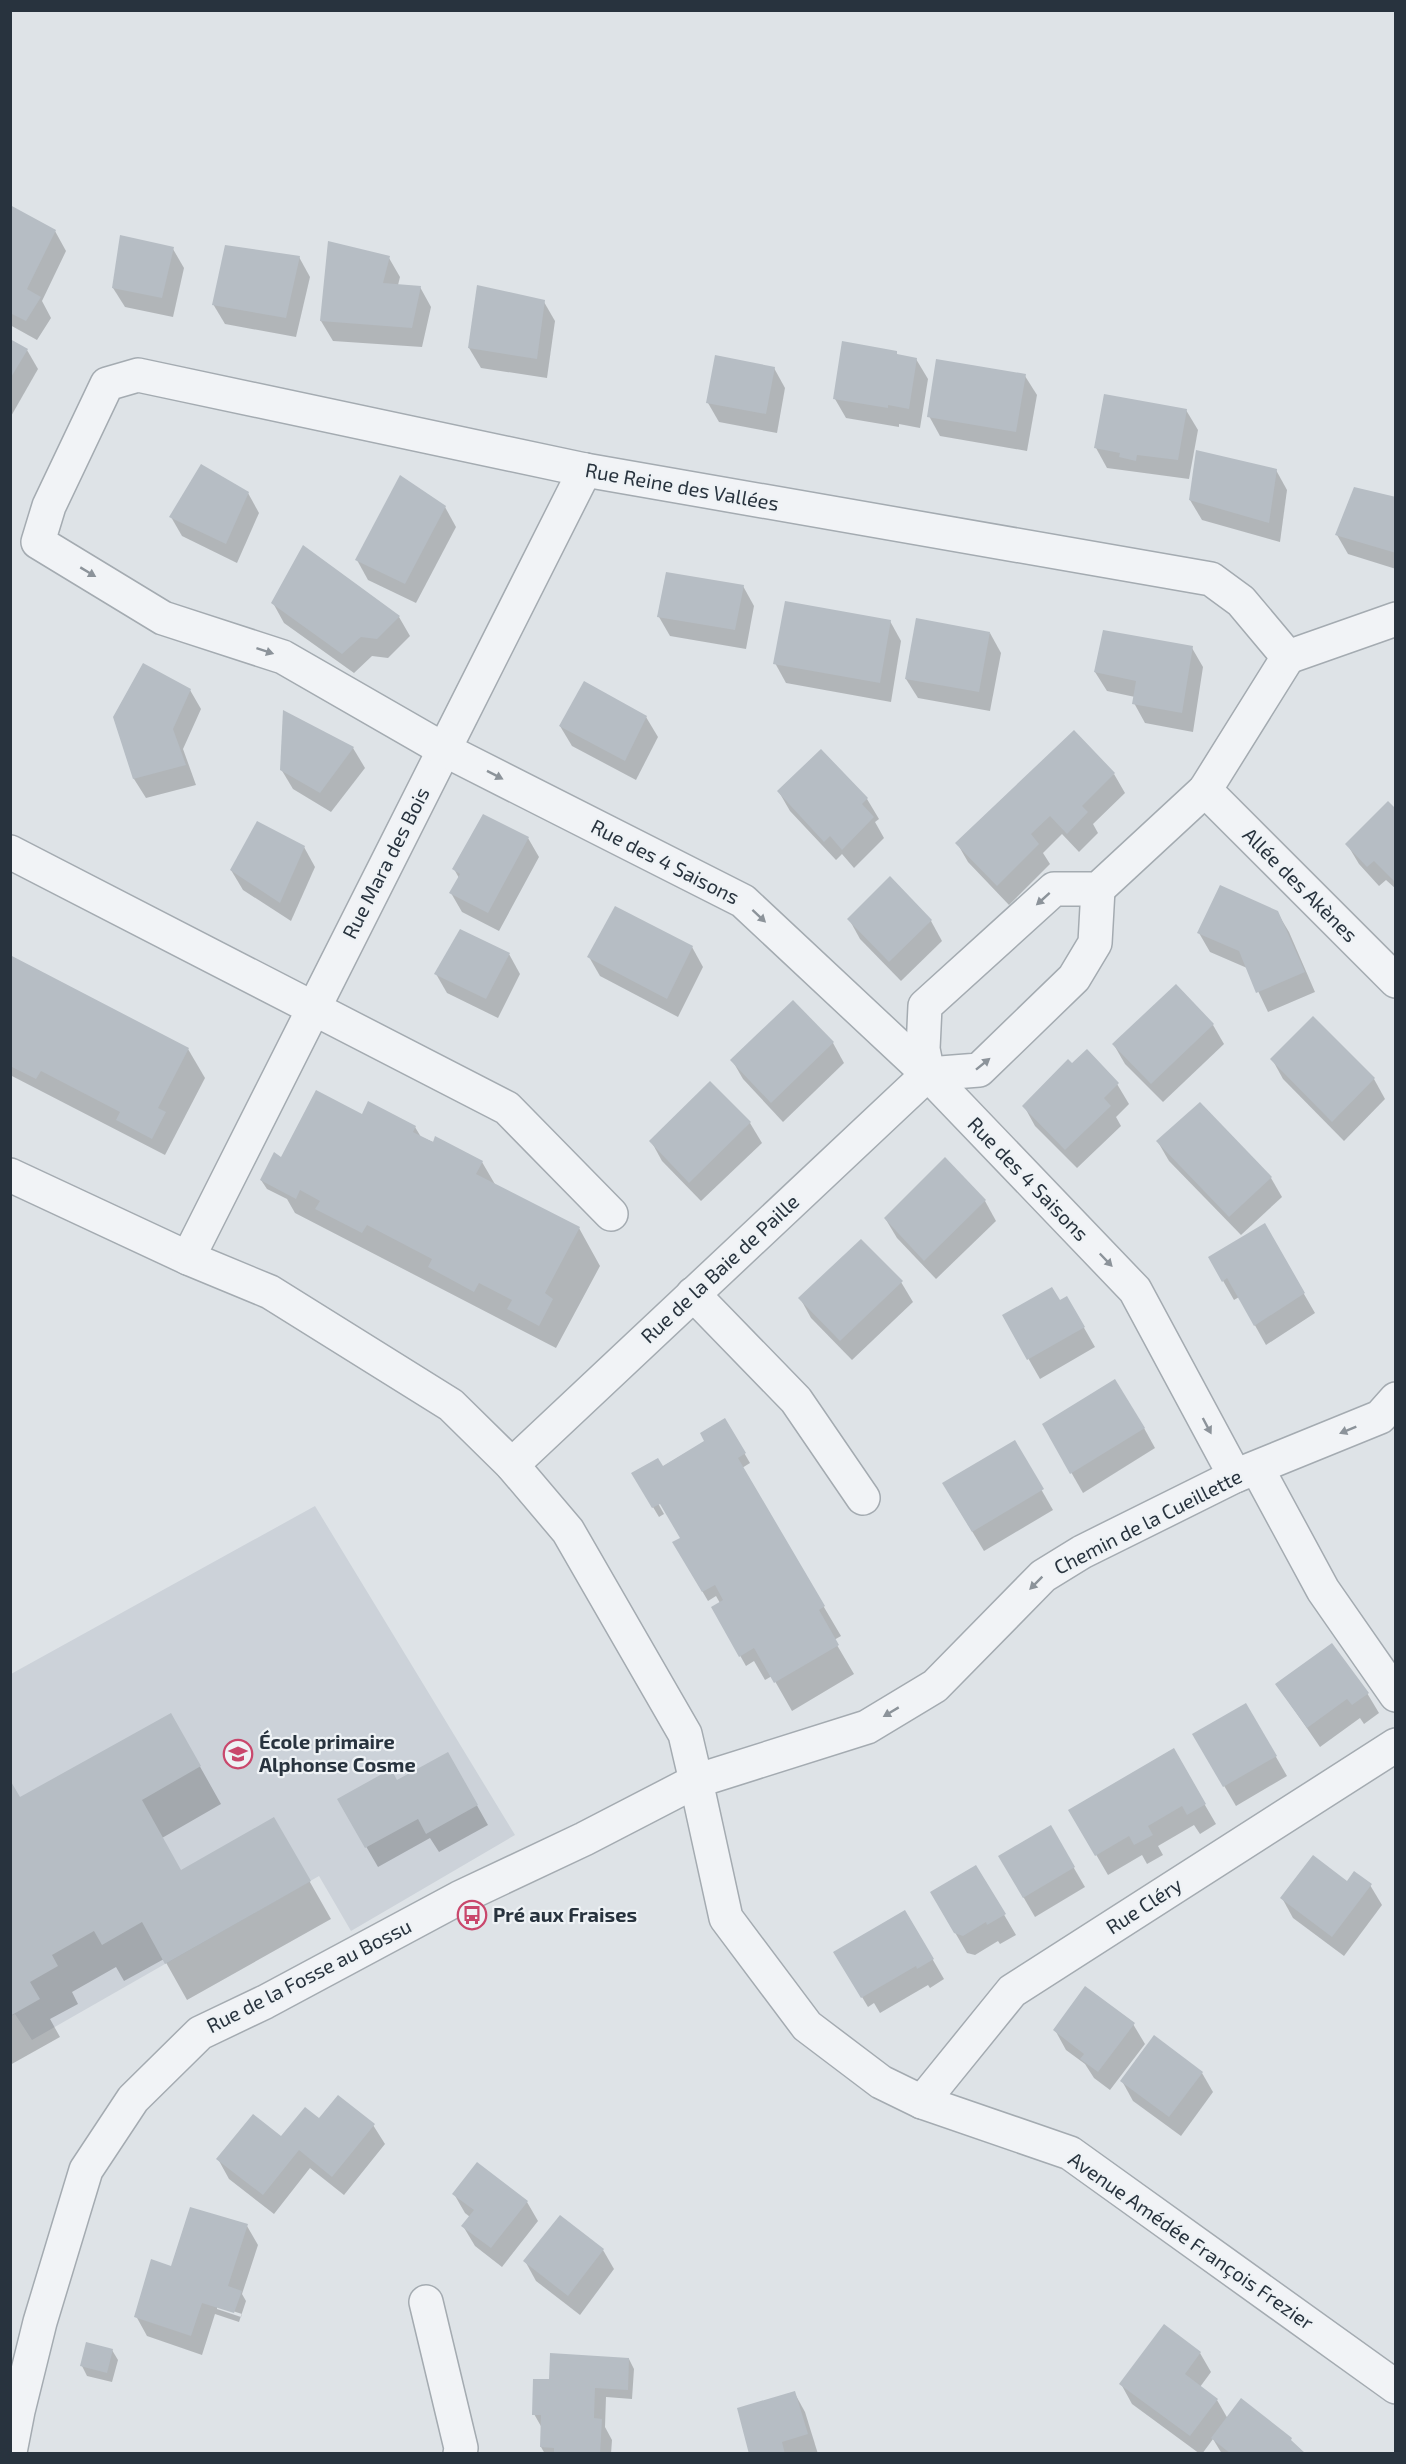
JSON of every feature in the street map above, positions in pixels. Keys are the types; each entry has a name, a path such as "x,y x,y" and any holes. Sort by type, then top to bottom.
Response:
{"street":[{"name":"Rue Reine des Vallées","path":"38,542 49,506 107,384 138,375 585,470 1210,579 1241,601 1288,657"},
{"name":"Rue Mara des Bois","path":"188,1258 585,470"},
{"name":"Rue des 4 Saisons","path":"38,542 164,618 283,657 443,749 743,901 928,1074 1135,1290 1246,1472 1395,1695"},
{"path":"1098,889 1095,943 1074,978 979,1070 928,1074 923,1049 925,1006 1054,889 1098,889 1205,790 1288,657 1395,619"},
{"name":"Allée des Akènes","path":"1205,790 1395,981"},
{"path":"10,852 507,1108 612,1214"},
{"name":"Rue de la Baie de Paille","path":"512,1465 928,1074"},
{"name":"Avenue Amédée François Frezier","path":"10,1175 188,1258 270,1292 451,1405 512,1465 568,1531 685,1734 726,1918 807,2026 881,2082 922,2102 1070,2153 1395,2387"},
{"path":"693,1294 796,1400 863,1498"},
{"name":"Chemin de la Cueillette","path":"696,1781 867,1726 935,1686 1043,1576 1082,1552 1246,1472 1380,1417 1395,1399"},
{"name":"Rue Cléry","path":"922,2102 1012,1991 1395,1745"},
{"name":"Rue de la Fosse au Bossu","path":"10,2452 40,2322 86,2170 133,2099 200,2033 265,2002 459,1898 584,1839 696,1781"},
{"path":"426,2302 462,2448 460,2454"}],"shaded area":[{"name":"École primaire Alphonse Cosme","path":"315,1506 515,1835 351,1931 319,1876 32,2040 15,2014 11,2016 11,1674"}],"building":[{"path":"10,205 56,230 27,289 41,297 26,321 10,313"},
{"path":"120,235 174,247 162,298 112,288"},
{"path":"328,241 390,256 383,283 421,286 412,328 320,321"},
{"path":"225,245 300,256 286,318 212,305"},
{"path":"477,285 545,300 537,359 468,348"},
{"path":"10,339 28,349 10,379"},
{"path":"842,341 897,351 897,354 917,358 909,409 833,399"},
{"path":"715,355 775,367 766,414 706,403"},
{"path":"936,359 1026,374 1016,432 927,417"},
{"path":"1104,394 1187,409 1178,460 1137,455 1136,461 1119,457 1120,453 1094,448"},
{"path":"1196,450 1277,469 1269,523 1189,500"},
{"path":"201,464 249,492 226,544 169,517"},
{"path":"400,475 446,506 405,584 355,560"},
{"path":"1354,487 1396,497 1396,553 1335,535"},
{"path":"303,545 400,616 377,639 361,637 342,654 271,603"},
{"path":"666,572 744,585 735,630 657,617"},
{"path":"785,601 891,620 880,683 773,664"},
{"path":"916,618 990,632 979,692 905,679"},
{"path":"1103,630 1193,646 1182,713 1132,704 1136,681 1094,672"},
{"path":"143,663 191,689 173,729 186,765 133,779 113,717"},
{"path":"584,681 647,716 625,761 559,726"},
{"path":"283,710 354,747 320,793 280,770"},
{"path":"1074,730 1115,773 1082,806 1088,812 1067,834 1050,816 1031,834 1039,844 997,886 955,843"},
{"path":"821,749 868,798 862,804 874,817 842,850 830,836 824,842 777,791"},
{"path":"1388,801 1396,809 1396,883 1374,861 1367,867 1345,844"},
{"path":"483,814 529,837 488,913 449,893 460,874 452,869"},
{"path":"257,821 305,846 280,903 230,870"},
{"path":"890,876 932,920 889,962 847,919"},
{"path":"1220,885 1278,911 1305,972 1256,993 1239,951 1197,933"},
{"path":"615,906 693,946 667,999 587,957"},
{"path":"460,929 510,953 486,999 434,974"},
{"path":"10,955 189,1048 158,1108 166,1112 152,1139 116,1120 120,1112 41,1071 36,1079 10,1066"},
{"path":"1176,984 1214,1024 1151,1084 1112,1044"},
{"path":"793,1000 834,1042 771,1103 730,1060"},
{"path":"1313,1016 1375,1078 1332,1122 1270,1059"},
{"path":"1087,1049 1119,1083 1104,1098 1111,1106 1065,1150 1022,1106 1068,1059 1072,1063"},
{"path":"710,1081 751,1122 689,1183 649,1141"},
{"path":"316,1090 362,1114 368,1101 416,1126 413,1132 433,1142 435,1136 483,1161 476,1174 580,1227 545,1293 553,1299 539,1326 507,1309 512,1300 479,1283 474,1292 428,1267 432,1259 367,1225 362,1233 315,1209 320,1201 300,1190 296,1199 260,1180 274,1152 281,1157"},
{"path":"1200,1102 1272,1177 1229,1217 1156,1141"},
{"path":"945,1157 986,1200 924,1261 884,1218"},
{"path":"1265,1223 1305,1293 1254,1326 1227,1278 1222,1282 1208,1257"},
{"path":"861,1239 903,1281 840,1341 798,1298"},
{"path":"1052,1287 1060,1300 1067,1296 1085,1327 1027,1360 1002,1315"},
{"path":"1115,1379 1145,1428 1070,1474 1042,1424"},
{"path":"725,1418 746,1453 738,1458 825,1606 819,1610 839,1645 774,1683 754,1648 739,1657 711,1607 723,1600 715,1585 702,1592 672,1542 680,1538 660,1504 652,1508 631,1473 658,1458 663,1466 704,1441 700,1433"},
{"path":"1015,1440 1044,1489 972,1532 942,1483"},
{"path":"1332,1643 1369,1693 1352,1705 1347,1699 1307,1728 1275,1684"},
{"path":"1246,1703 1277,1756 1223,1787 1192,1734"},
{"path":"171,1713 201,1766 142,1800 181,1870 274,1817 311,1881 165,1964 142,1922 102,1945 94,1931 52,1955 58,1966 30,1982 40,1999 10,2016 10,1780 20,1797"},
{"path":"1174,1748 1206,1804 1187,1815 1182,1806 1148,1826 1153,1835 1134,1845 1129,1836 1095,1856 1068,1810"},
{"path":"448,1752 478,1805 426,1834 418,1819 365,1848 337,1799 391,1769 397,1780"},
{"path":"1051,1825 1075,1867 1023,1898 998,1856"},
{"path":"1313,1855 1347,1881 1354,1871 1372,1884 1332,1937 1280,1898"},
{"path":"976,1865 1006,1914 987,1925 986,1922 963,1936 954,1933 930,1892"},
{"path":"905,1910 934,1959 917,1969 916,1966 861,1998 833,1952"},
{"path":"1085,1986 1135,2023 1098,2072 1080,2059 1084,2054 1053,2030"},
{"path":"1154,2035 1203,2072 1169,2117 1120,2081"},
{"path":"338,2095 375,2124 332,2177 299,2150 263,2195 216,2159 253,2114 281,2136 305,2107 319,2118"},
{"path":"477,2162 528,2201 491,2248 461,2226 474,2210 452,2194"},
{"path":"190,2207 248,2224 228,2286 242,2291 234,2313 202,2303 191,2336 134,2317 151,2259 171,2266"},
{"path":"560,2215 604,2249 568,2296 523,2261"},
{"path":"1164,2324 1201,2352 1185,2374 1218,2399 1190,2436 1119,2384"},
{"path":"86,2342 113,2349 107,2373 80,2366"},
{"path":"550,2353 629,2358 628,2390 595,2388 594,2418 602,2419 600,2454 554,2454 554,2448 540,2447 541,2415 532,2415 533,2379 549,2379"},
{"path":"795,2391 808,2434 782,2442 785,2454 749,2454 737,2408"},
{"path":"1241,2398 1292,2438 1291,2440 1306,2454 1231,2454 1211,2438"}],"place":[{"name":"École primaire Alphonse Cosme","path":"238,1754"},
{"name":"Pré aux Fraises","path":"472,1915"}]}
